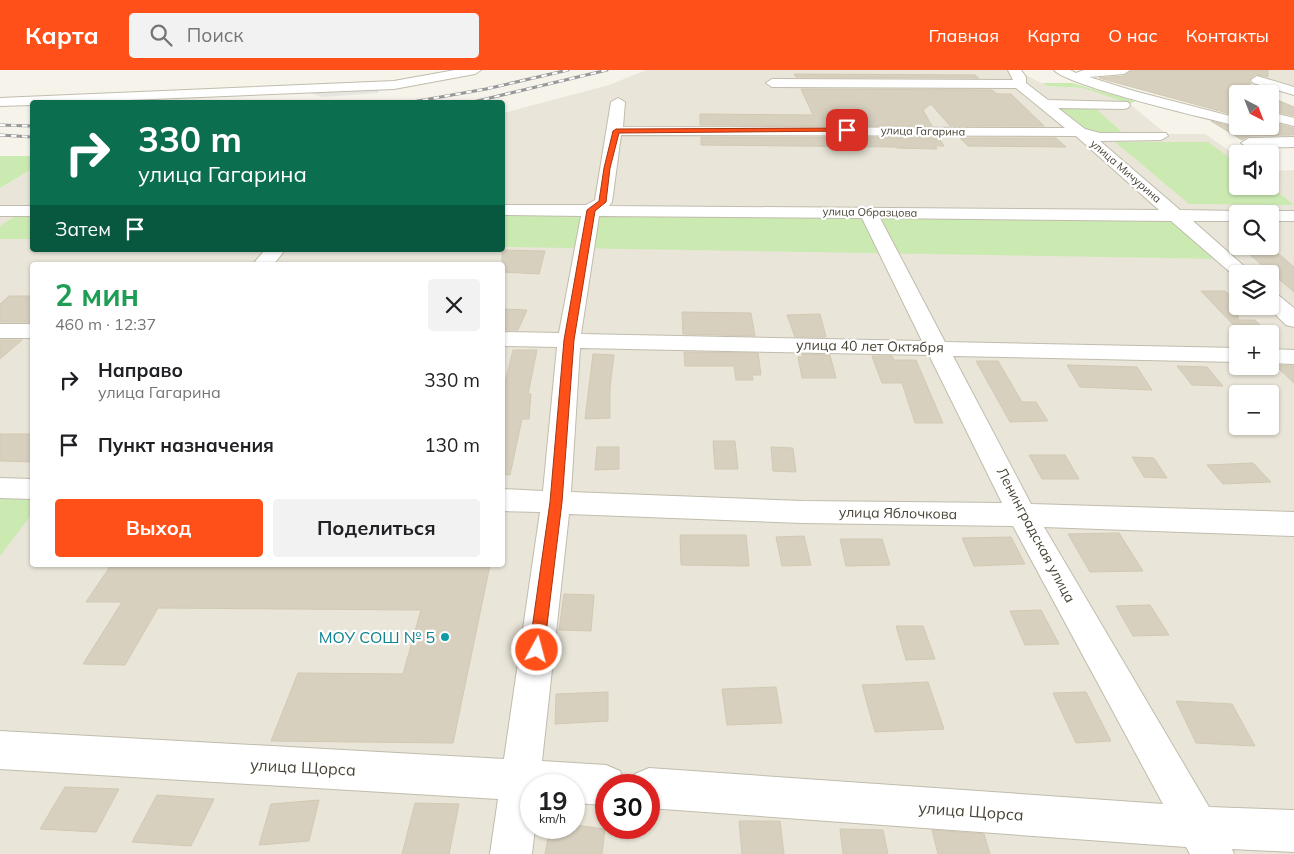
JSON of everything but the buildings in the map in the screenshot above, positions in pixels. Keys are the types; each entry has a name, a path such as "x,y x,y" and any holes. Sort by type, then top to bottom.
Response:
{"street":[{"path":"422,80 434,70"},
{"path":"49,100 394,86 475,70"},
{"path":"772,83 1018,84 1020,76 1014,70"},
{"path":"1065,73 1127,75"},
{"path":"1065,73 1096,84 1126,100"},
{"path":"1096,84 1127,75"},
{"path":"1257,80 1294,91"},
{"name":"улица Мичурина","path":"1018,84 1080,132 1233,265"},
{"path":"1126,100 1154,88"},
{"path":"1160,102 1187,96"},
{"path":"1044,104 1126,100 1160,102 1229,119"},
{"path":"0,102 30,101"},
{"path":"521,774 556,502 569,340 591,210 603,202 607,168 616,131 618,102"},
{"path":"1199,111 1219,105 1229,107"},
{"path":"1279,118 1294,122"},
{"path":"1202,127 1229,127"},
{"path":"1279,130 1294,132"},
{"name":"улица Гагарина","path":"616,131 1080,132 1100,137 1161,136"},
{"path":"1249,143 1294,142"},
{"name":"улица Образцова","path":"505,210 1229,216"},
{"path":"0,211 28,211"},
{"path":"0,226 28,211"},
{"name":"Ленинградская улица","path":"868,212 939,348 1022,515 1206,841"},
{"path":"1279,216 1294,216"},
{"path":"265,262 273,252"},
{"path":"1279,306 1294,320"},
{"path":"0,331 30,331"},
{"name":"улица 40 лет Октября","path":"505,339 1229,355"},
{"path":"1279,356 1294,357"},
{"path":"0,488 30,489"},
{"name":"улица Яблочкова","path":"505,500 802,512 1022,515 1294,524"},
{"name":"улица Щорса","path":"0,750 520,779"},
{"path":"511,854 520,779"},
{"name":"улица Щорса","path":"660,789 1206,841 1294,831"}],"shaded area":[{"path":"646,70 1016,70 1047,86 1083,88 1130,104 1166,134 1205,134 1229,150 1229,195 1279,195 1279,171 1294,170 1294,854 0,854 0,188 30,170 30,252 505,252 505,112 609,85"},
{"path":"1230,70 1294,70 1294,90"},
{"path":"378,81 378,93 323,97 312,94 318,84"}],"green space":[{"path":"1042,83 1072,83 1135,101 1130,104 1083,88 1047,86"},
{"path":"1056,107 1095,108 1124,134 1089,133"},
{"path":"1115,142 1208,142 1229,157 1229,195 1279,195 1279,193 1294,205 1189,204"},
{"path":"0,156 30,156 30,170 0,188"},
{"path":"505,210 1177,215 1227,259 505,247"},
{"path":"23,211 30,211 30,239 0,239 0,226"},
{"path":"0,488 30,489 30,517 0,556"}],"railway":[{"path":"423,100 486,89 568,70"},
{"path":"481,100 607,70"},
{"path":"0,125 30,126"},
{"path":"0,135 30,137"}],"place":[{"name":"МОУ СОШ № 5","path":"445,637"}],"route":[{"path":"537,650 556,502 569,340 591,210 603,202 607,168 616,131 847,130"}]}
